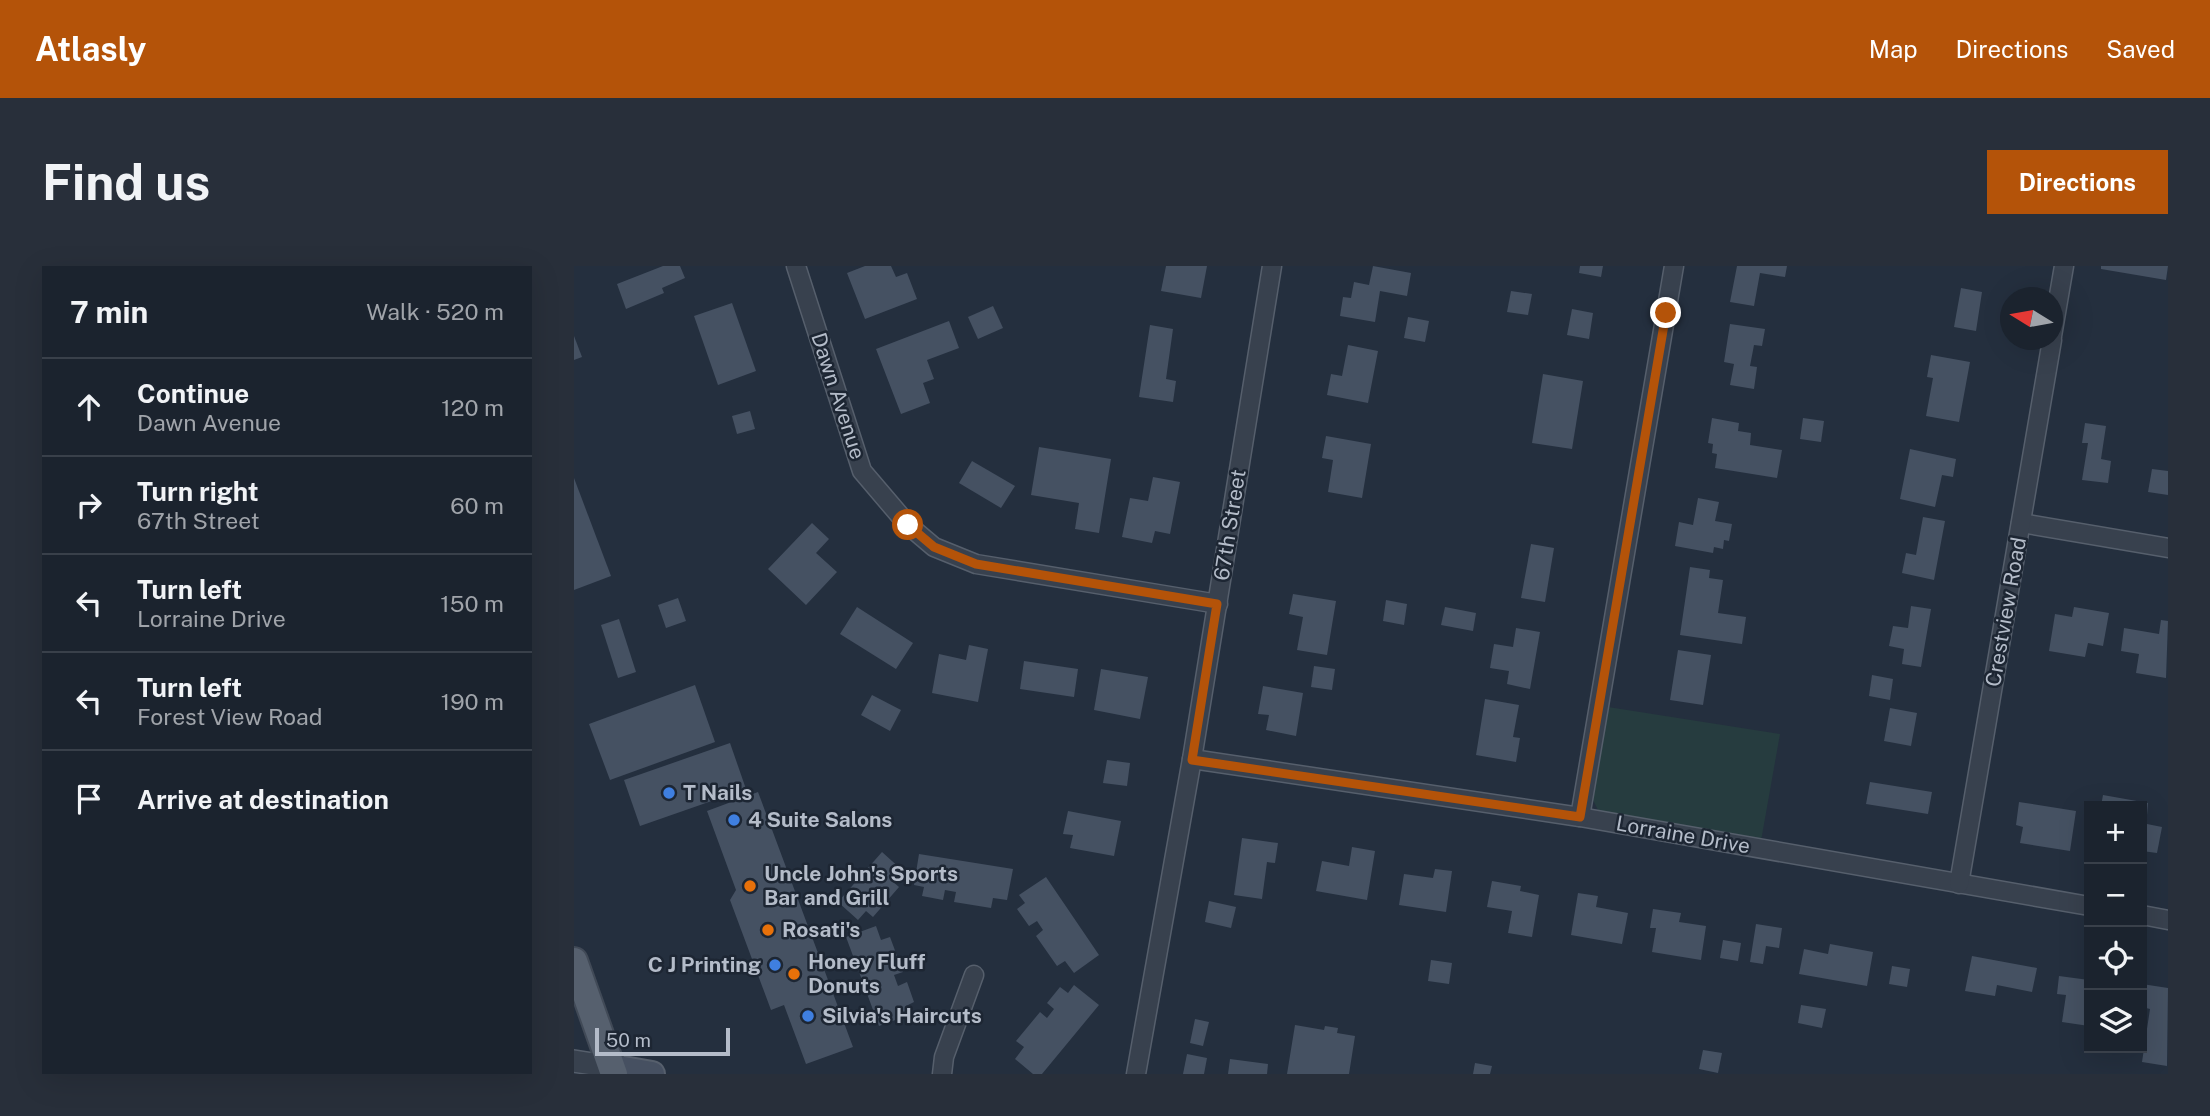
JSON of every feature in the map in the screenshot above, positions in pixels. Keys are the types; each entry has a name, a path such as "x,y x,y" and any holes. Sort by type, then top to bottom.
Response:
{"main road":[{"path":"574,961 613,1071 652,1074"}],"street":[{"name":"Dawn Avenue","path":"796,266 862,471 908,525 934,547 976,564 1217,604"},
{"name":"67th Street","path":"1136,1074 1192,760 1272,266"},
{"path":"1580,817 1674,266"},
{"name":"Crestview Road","path":"2060,287 2064,266"},
{"name":"Crestview Road","path":"1959,884 2050,350"},
{"path":"2021,523 2168,548"},
{"name":"Lorraine Drive","path":"1192,760 1580,817 2084,905"},
{"path":"2147,916 2168,920"},
{"path":"942,1074 944,1057 974,975"},
{"path":"574,1061 613,1071"}],"green space":[{"path":"1608,707 1780,734 1761,841 1600,814 1593,800"}],"building":[{"path":"663,266 680,266 685,278 662,288 664,293 626,309 617,284"},
{"path":"865,266 891,266 896,277 907,273 917,299 865,319 847,273"},
{"path":"1166,266 1207,266 1201,298 1161,291"},
{"path":"1373,266 1411,273 1407,296 1380,291 1375,322 1340,316 1343,297 1351,298 1354,282 1369,285"},
{"path":"1580,266 1603,266 1601,277 1579,273"},
{"path":"1737,266 1787,266 1785,277 1760,273 1754,306 1730,302"},
{"path":"2101,266 2168,266 2166,280 2101,269"},
{"path":"1961,288 1982,292 1976,331 1954,327"},
{"path":"1511,291 1532,294 1528,315 1507,312"},
{"path":"732,303 756,371 718,385 694,316"},
{"path":"993,306 1003,328 978,339 968,317"},
{"path":"1572,309 1593,313 1589,339 1567,335"},
{"path":"1408,317 1429,321 1425,342 1404,338"},
{"path":"949,321 959,348 927,360 934,379 923,383 930,403 901,414 876,349"},
{"path":"1730,324 1765,329 1762,346 1754,345 1750,366 1757,367 1754,389 1730,385 1734,364 1724,362"},
{"path":"1150,325 1173,329 1166,379 1176,381 1173,402 1139,397"},
{"path":"574,336 582,357 574,360"},
{"path":"1348,345 1378,351 1368,403 1327,395 1331,374 1342,376"},
{"path":"1931,355 1970,362 1959,422 1926,416 1933,378 1927,377"},
{"path":"1543,374 1583,381 1572,449 1532,443"},
{"path":"750,411 755,429 737,434 732,416"},
{"path":"1712,418 1739,423 1738,431 1751,433 1750,445 1782,450 1777,478 1715,468 1717,454 1712,453 1713,444 1708,443"},
{"path":"1803,418 1824,421 1821,442 1800,439"},
{"path":"2085,423 2106,426 2101,459 2111,461 2108,483 2082,480 2088,443 2082,443"},
{"path":"1326,436 1371,444 1362,498 1328,492 1333,460 1322,458"},
{"path":"1039,447 1111,459 1099,533 1075,529 1079,503 1031,495"},
{"path":"1910,449 1956,459 1953,477 1942,475 1935,507 1900,499"},
{"path":"972,461 1015,486 1001,508 959,483"},
{"path":"2152,469 2168,471 2168,495 2148,492"},
{"path":"1153,477 1180,482 1170,534 1155,531 1152,543 1122,537 1130,498 1148,501"},
{"path":"574,478 611,576 574,590"},
{"path":"1698,498 1719,502 1715,521 1732,524 1729,541 1724,540 1723,549 1714,547 1713,553 1675,546 1679,522 1693,525"},
{"path":"1923,517 1945,521 1934,580 1902,573 1906,553 1916,555"},
{"path":"812,523 829,539 816,553 837,572 806,605 768,569"},
{"path":"1531,544 1554,548 1545,602 1521,598"},
{"path":"1690,567 1710,570 1709,578 1723,580 1718,613 1746,617 1742,644 1680,635"},
{"path":"1293,594 1336,601 1327,655 1297,650 1303,617 1289,614"},
{"path":"678,598 686,621 666,628 658,605"},
{"path":"1386,600 1407,604 1404,625 1383,621"},
{"path":"1911,606 1931,609 1921,667 1902,664 1904,649 1889,646 1893,626 1908,628"},
{"path":"857,607 913,643 896,669 840,634"},
{"path":"1445,607 1476,613 1473,631 1441,625"},
{"path":"2074,607 2109,613 2103,646 2088,643 2085,657 2049,651 2055,614 2072,617"},
{"path":"619,619 636,672 618,678 601,625"},
{"path":"2161,620 2168,621 2166,678 2136,673 2139,654 2121,651 2124,628 2159,634"},
{"path":"1516,628 1540,632 1530,689 1507,684 1509,671 1490,668 1494,644 1513,647"},
{"path":"969,645 988,649 978,702 932,693 939,654 966,660"},
{"path":"1678,650 1711,655 1703,705 1670,700"},
{"path":"1024,661 1078,669 1074,697 1020,689"},
{"path":"1314,666 1335,669 1332,690 1311,687"},
{"path":"1101,669 1148,677 1140,719 1094,710"},
{"path":"1872,675 1893,679 1890,700 1869,696"},
{"path":"695,685 715,742 610,780 589,724"},
{"path":"1263,686 1303,693 1296,736 1266,730 1269,715 1258,714"},
{"path":"872,695 901,710 890,731 861,715"},
{"path":"1485,699 1519,705 1513,737 1520,738 1516,762 1476,755"},
{"path":"1890,708 1917,713 1911,746 1884,741"},
{"path":"730,743 746,789 640,826 624,780"},
{"path":"1107,760 1130,763 1127,786 1103,783"},
{"path":"1870,782 1932,792 1928,814 1866,804"},
{"path":"758,792 853,1047 806,1064 784,1005 771,1010 730,900 736,890 707,811"},
{"path":"2103,795 2137,801 2102,801"},
{"path":"2019,802 2076,811 2070,851 2020,843 2023,827 2016,825"},
{"path":"1068,811 1121,821 1114,856 1070,848 1073,835 1063,834"},
{"path":"2147,824 2162,827 2157,853 2147,852"},
{"path":"1242,838 1278,843 1275,863 1267,862 1262,899 1234,895"},
{"path":"1352,847 1375,851 1367,900 1316,891 1322,861 1349,866"},
{"path":"882,852 902,870 892,881 899,887 873,917 866,911 858,920 838,902"},
{"path":"919,854 1013,869 1007,900 993,898 991,908 954,902 956,892 945,890 943,900 922,896 924,887 914,885"},
{"path":"1435,869 1452,871 1446,912 1399,905 1404,874 1433,878"},
{"path":"1046,877 1099,955 1074,973 1065,961 1057,966 1036,936 1043,930 1037,921 1029,926 1017,909 1025,903 1019,895"},
{"path":"1492,881 1521,886 1520,891 1539,895 1532,937 1508,933 1512,911 1487,907"},
{"path":"1578,893 1598,896 1596,907 1628,913 1622,944 1571,935"},
{"path":"1209,901 1236,907 1231,928 1205,922"},
{"path":"1653,909 1681,913 1679,922 1706,926 1701,960 1652,952 1656,928 1650,928"},
{"path":"1756,924 1782,928 1779,948 1766,946 1763,964 1750,962"},
{"path":"876,926 881,940 890,937 903,972 894,975 898,986 907,982 914,1002 906,1006 909,1015 879,1026 846,937"},
{"path":"1723,940 1741,943 1738,961 1720,958"},
{"path":"1830,944 1873,952 1867,986 1799,974 1804,949 1828,954"},
{"path":"1972,956 2037,968 2032,992 1997,985 1995,996 1965,991"},
{"path":"1431,960 1452,963 1449,984 1428,981"},
{"path":"1892,966 1910,969 1907,987 1889,984"},
{"path":"2059,976 2084,979 2084,1025 2062,1022 2066,995 2057,994"},
{"path":"1074,985 1099,1005 1042,1074 1033,1074 1015,1059 1024,1047 1016,1041 1040,1012 1047,1018 1054,1009 1047,1003 1060,987 1068,993"},
{"path":"2147,985 2168,988 2167,1066 2142,1062 2143,1053 2147,1053 2150,1009 2147,1008"},
{"path":"1801,1005 1826,1009 1822,1028 1798,1023"},
{"path":"1195,1019 1209,1022 1203,1046 1190,1043"},
{"path":"1295,1025 1324,1030 1325,1026 1338,1028 1337,1033 1355,1036 1349,1074 1287,1074"},
{"path":"1703,1050 1722,1053 1718,1073 1699,1069"},
{"path":"1187,1054 1207,1058 1204,1074 1183,1074"},
{"path":"1230,1059 1268,1064 1267,1074 1228,1074"},
{"path":"1475,1063 1492,1066 1490,1074 1473,1074"}],"place":[{"name":"T Nails","path":"669,793"},
{"name":"4 Suite Salons","path":"734,820"},
{"name":"Uncle John's Sports Bar and Grill","path":"750,886"},
{"name":"Rosati's","path":"768,930"},
{"name":"C J Printing","path":"775,965"},
{"name":"Honey Fluff Donuts","path":"794,974"},
{"name":"Silvia's Haircuts","path":"808,1016"}],"route":[{"path":"908,525 934,547 976,564 1217,604 1192,760 1580,817 1666,313"}]}
